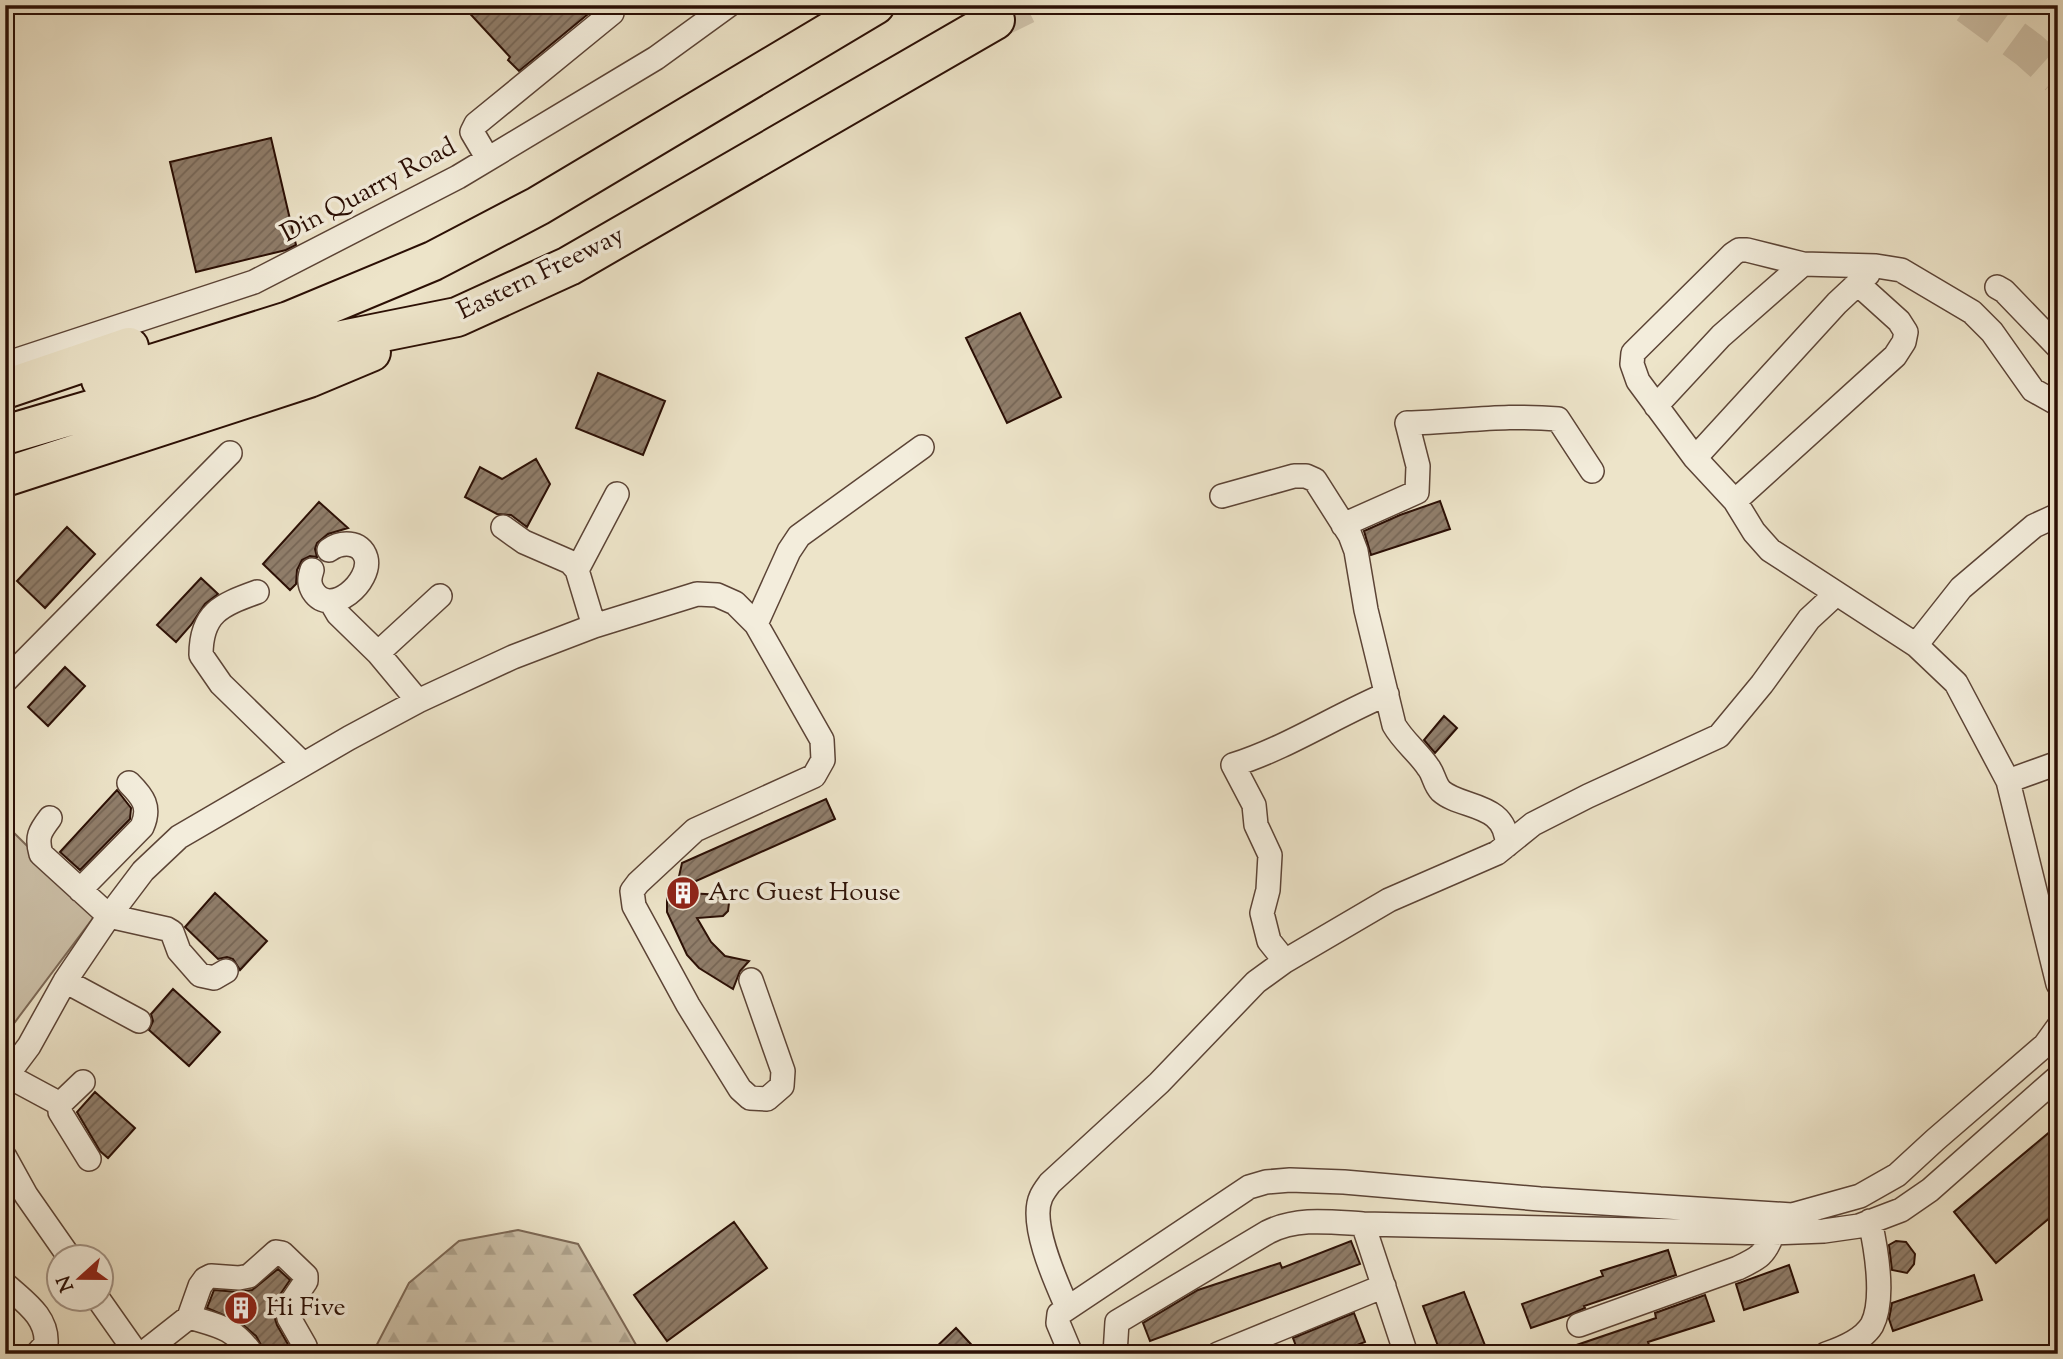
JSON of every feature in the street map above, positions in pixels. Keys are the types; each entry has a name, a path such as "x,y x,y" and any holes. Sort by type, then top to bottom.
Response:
{"highway":[{"name":"Eastern Freeway","path":"5,435 293,335 570,187 875,5"},
{"name":"Eastern Freeway","path":"5,410 293,335 457,317 569,266 995,20"},
{"path":"5,389 281,296 433,261"},
{"path":"5,477 309,378 457,317"}],"street":[{"path":"488,159 472,132 476,124 612,13 613,5"},
{"name":"Din Quarry Road","path":"5,364 254,282 458,177 656,58 729,5"},
{"path":"2058,404 2033,390 1993,332 1972,312 1901,270 1876,266 1803,264 1747,250 1738,250 1733,254 1633,353 1632,364 1637,381 1695,458 1735,500 1754,532 1770,550 1916,645 1956,683 2008,781 2058,984"},
{"path":"1656,406 1721,336 1803,264"},
{"path":"1695,458 1876,266"},
{"path":"1735,500 1895,356 1904,342 1906,332 1899,321 1858,284"},
{"path":"1997,287 2058,347"},
{"path":"1343,525 1417,492 1419,466 1407,423 1462,422 1521,416 1558,419 1592,471"},
{"path":"756,624 789,551 799,536 922,447"},
{"path":"5,681 230,453"},
{"path":"1222,496 1294,476 1306,476 1315,480 1350,535 1356,551 1366,610 1394,724 1400,735 1429,767 1438,788 1445,794 1479,806 1499,821 1507,836 1507,845"},
{"path":"577,570 617,494"},
{"path":"1916,645 1961,588 2034,526 2058,515"},
{"path":"503,527 524,542 570,562 577,570 594,626"},
{"path":"312,570 309,581 311,587 323,601 341,599 360,580 366,568 366,558 355,545 345,543 329,550"},
{"path":"257,592 230,601 214,612 204,629 201,655 221,684 303,764"},
{"path":"60,1104 7,1077 29,1046 65,981 109,916 144,870 178,837 418,701 513,657 594,626 697,594 717,594 735,603 756,624 821,740 823,760 814,776 695,830 632,891 634,906 688,1005 740,1089 750,1098 759,1100 767,1099 782,1086 783,1071 751,980"},
{"path":"1067,1307 1050,1269 1039,1226 1039,1199 1050,1183 1159,1083 1256,982 1285,961 1389,900 1497,853 1544,818 1719,736 1762,684 1809,619 1836,594"},
{"path":"378,653 440,596"},
{"path":"331,602 338,614 378,653 418,701"},
{"path":"1285,961 1269,941 1262,914 1268,890 1270,855 1256,825 1254,805 1233,765 1258,757 1349,710 1387,694"},
{"path":"2008,781 2058,763"},
{"path":"80,890 142,827 146,818 146,805 143,797 129,783"},
{"path":"50,818 38,834 41,854 109,916 167,929 172,933 179,951 200,975 214,978 226,971"},
{"path":"65,981 139,1021"},
{"path":"1071,1354 1058,1324 1059,1314 1249,1186 1290,1180 1344,1182 1540,1199 1792,1214 1860,1196 1897,1175 2045,1045 2058,1027"},
{"path":"1115,1354 1117,1322 1268,1232 1298,1221 1773,1233 1824,1231 1859,1226 1901,1209 1930,1190 2058,1077"},
{"path":"83,1082 60,1104 60,1112 89,1159"},
{"path":"5,1157 26,1195 60,1244"},
{"path":"1826,1354 1862,1336 1872,1324 1877,1303 1879,1262 1870,1221"},
{"path":"1363,1224 1406,1354"},
{"path":"1579,1325 1738,1268 1756,1259 1767,1249 1773,1233"},
{"path":"110,1314 140,1354 189,1317 205,1279 211,1276 249,1276 273,1253 282,1253 306,1276 306,1281 287,1309 289,1318 305,1346 300,1354"},
{"path":"5,1284 40,1317 44,1325 46,1343 37,1354"},
{"path":"1218,1354 1384,1286"},
{"path":"189,1317 227,1328 242,1339 252,1354"}],"green space":[{"path":"5,824 96,914 6,1034 5,1032"},
{"path":"518,1230 578,1244 639,1350 647,1354 372,1354 409,1283 459,1241"}],"building":[{"path":"462,5 599,5 519,71 508,60 510,57"},
{"path":"271,138 296,245 286,250 196,272 170,162"},
{"path":"1020,313 1061,397 1007,423 966,338"},
{"path":"598,373 665,401 643,455 576,428"},
{"path":"536,459 550,484 527,527 511,515 497,514 465,497 480,467 502,479"},
{"path":"1440,501 1450,529 1371,555 1364,531"},
{"path":"319,502 348,528 328,534 317,543 317,557 310,556 302,560 297,570 296,584 290,590 263,564"},
{"path":"67,527 95,554 45,608 17,581"},
{"path":"201,578 218,594 205,604 176,642 157,625"},
{"path":"65,667 85,686 48,726 28,707"},
{"path":"1444,716 1457,728 1435,753 1424,740"},
{"path":"117,790 131,808 130,819 80,870 60,852"},
{"path":"826,799 835,819 676,890 682,863"},
{"path":"667,892 724,895 729,903 728,911 723,916 697,918 711,942 725,956 749,961 740,971 733,989 699,968 687,955 667,912"},
{"path":"215,893 267,941 240,970 233,959 218,959 185,927"},
{"path":"173,989 220,1032 189,1066 149,1030 153,1021 151,1014"},
{"path":"95,1092 135,1128 108,1158 100,1151 77,1112"},
{"path":"2058,1125 2058,1211 1996,1263 1954,1212"},
{"path":"734,1222 767,1268 667,1341 634,1295"},
{"path":"1351,1241 1360,1264 1150,1341 1143,1323 1198,1290 1280,1263 1282,1268"},
{"path":"1896,1241 1906,1242 1915,1254 1914,1264 1907,1273 1892,1270 1889,1245"},
{"path":"1668,1250 1676,1275 1584,1306 1585,1308 1569,1315 1531,1328 1522,1304 1603,1276 1601,1271"},
{"path":"1789,1265 1798,1292 1744,1310 1736,1284"},
{"name":"Hi Five","path":"278,1269 290,1280 275,1302 273,1312 289,1346 286,1354 266,1354 256,1336 240,1322 207,1308 214,1290 252,1290"},
{"path":"1974,1275 1982,1300 1893,1331 1889,1319 1892,1303"},
{"path":"1464,1292 1486,1348 1470,1354 1441,1354 1423,1306"},
{"path":"1705,1295 1714,1321 1648,1342 1649,1345 1625,1354 1560,1354 1559,1351 1656,1318 1655,1313"},
{"path":"1354,1313 1365,1342 1334,1354 1299,1354 1293,1338"},
{"path":"956,1328 980,1354 929,1354"}],"tunnel":[{"path":"995,20 1026,5"},
{"path":"1968,5 2029,50 2058,76"}],"place":[{"name":"Arc Guest House","path":"683,893"},
{"name":"Hi Five","path":"241,1308"}]}
